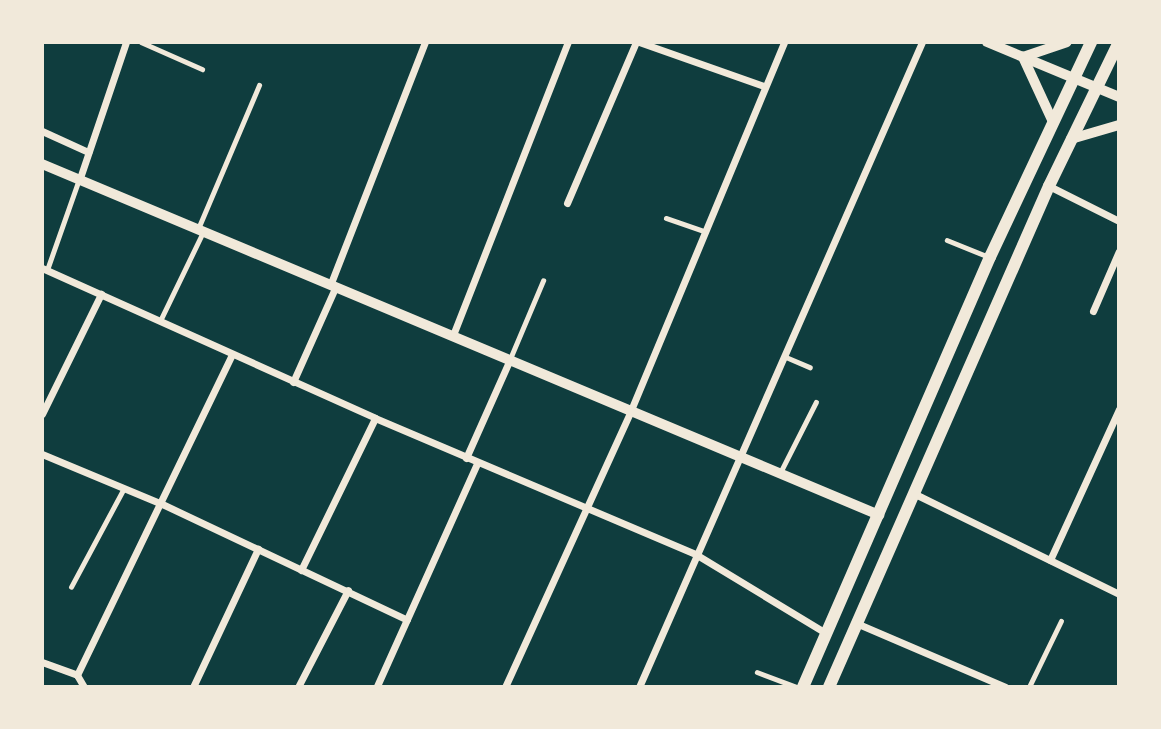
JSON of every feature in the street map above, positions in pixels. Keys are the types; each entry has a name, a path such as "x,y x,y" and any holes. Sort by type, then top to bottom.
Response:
{"main road":[{"path":"803,687 990,257 1091,42"},
{"path":"829,687 1051,182 1119,42"},
{"path":"1032,167 1045,168 1051,182"},
{"path":"879,515 901,525"}],"street":[{"path":"80,178 126,42"},
{"path":"293,382 333,285 425,42"},
{"path":"453,335 568,42"},
{"path":"566,203 637,42 764,86"},
{"path":"505,687 631,410 783,42"},
{"path":"639,687 786,358 922,42"},
{"path":"987,42 1119,97"},
{"path":"1023,57 1067,42"},
{"path":"1023,57 1053,122"},
{"path":"1071,139 1119,125"},
{"path":"42,131 88,152"},
{"path":"42,163 781,471 879,515"},
{"path":"1051,182 1119,221"},
{"path":"1093,311 1119,251"},
{"path":"44,269 466,458 697,555 826,633"},
{"path":"42,414 101,294"},
{"path":"77,675 232,355"},
{"path":"466,458 510,359"},
{"path":"1050,560 1119,409"},
{"path":"301,570 375,418"},
{"path":"42,454 125,487 407,620"},
{"path":"377,686 478,463"},
{"path":"915,494 1119,594"},
{"path":"193,687 258,549"},
{"path":"298,687 348,590"},
{"path":"856,623 989,684 1005,687"},
{"path":"42,662 77,675 83,687"}],"lane":[{"path":"141,42 202,69"},
{"path":"160,322 259,85"},
{"path":"44,269 80,178"},
{"path":"666,218 704,231"},
{"path":"947,240 990,257"},
{"path":"510,359 543,281"},
{"path":"786,358 810,367"},
{"path":"781,471 816,402"},
{"path":"71,587 125,487"},
{"path":"1029,687 1061,621"},
{"path":"758,672 797,687"}]}
